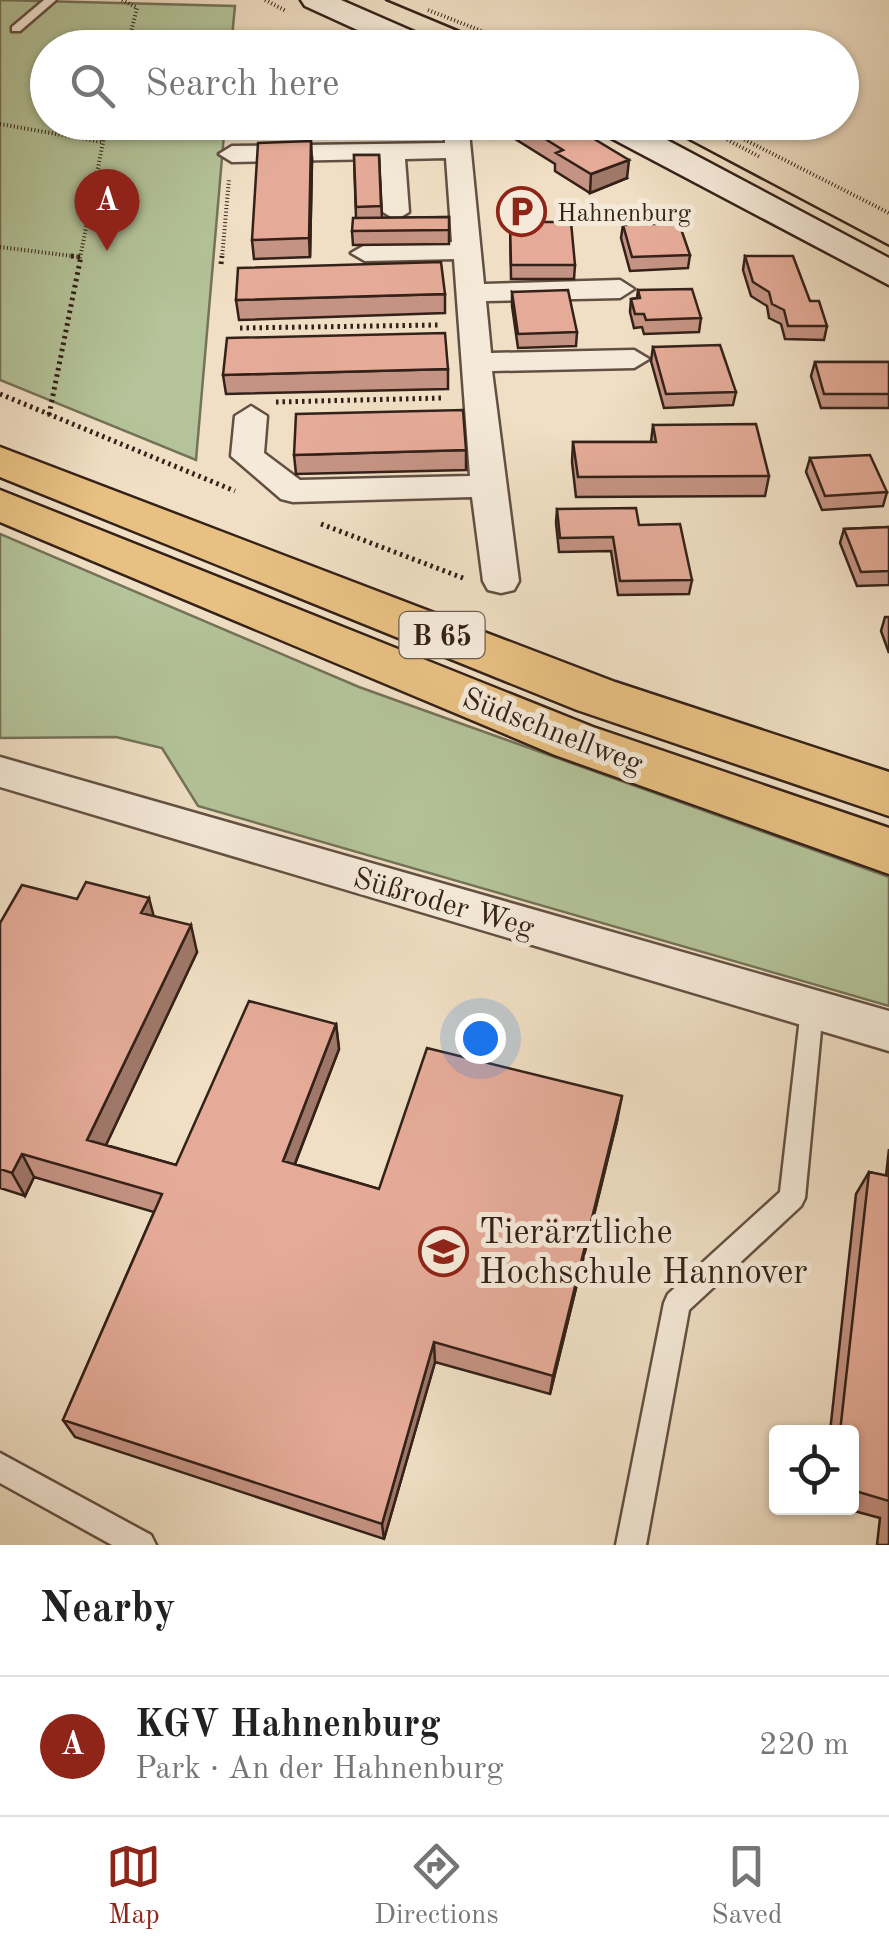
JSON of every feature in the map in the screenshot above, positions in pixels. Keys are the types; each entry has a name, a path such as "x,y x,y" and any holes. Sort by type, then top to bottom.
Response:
{"highway":[{"name":"Südschnellweg","path":"0,461 596,696 889,794"},
{"name":"Südschnellweg","path":"0,506 574,741 889,850"}],"main road":[{"path":"316,0 384,30"},
{"path":"640,140 889,273"}],"street":[{"path":"232,154 392,151 440,140"},
{"path":"457,140 487,486 501,581"},
{"path":"392,151 396,212"},
{"path":"366,253 467,250"},
{"path":"472,309 620,289"},
{"path":"476,362 634,359"},
{"path":"251,416 248,456 294,491 487,486"},
{"name":"Süßroder Weg","path":"0,772 889,1030"}],"lane":[{"path":"16,29 52,0"},
{"path":"631,1545 677,1304 792,1198 812,1009"},
{"path":"0,1467 140,1545"}],"path":[{"path":"122,0 137,8 132,30"},
{"path":"427,10 479,30"},
{"path":"0,124 30,129"},
{"path":"48,415 102,142 91,140"},
{"path":"728,140 760,157"},
{"path":"745,140 889,213"},
{"path":"222,264 232,154"},
{"path":"0,247 80,257"},
{"path":"240,328 472,309"},
{"path":"251,416 263,402 480,398"}],"green space":[{"path":"0,0 235,6 233,30 30,30 30,140 224,140 196,460 0,380"},
{"path":"0,534 359,687 889,877 889,1006 198,806 162,748 116,737 0,738"}],"building":[{"path":"547,140 596,140 629,160 591,174 556,153 563,150"},
{"path":"311,141 309,238 252,240 258,143"},
{"path":"354,155 379,155 381,206 356,207"},
{"path":"449,217 449,230 352,231 353,218"},
{"path":"510,222 571,222 575,265 511,265"},
{"path":"679,223 690,255 632,257 623,225"},
{"path":"745,256 793,256 810,301 819,301 827,326 788,326 784,310 772,304 769,292 753,282"},
{"path":"441,262 445,294 236,300 238,268"},
{"path":"692,289 701,318 646,320 644,314 635,314 631,299 640,298 638,290"},
{"path":"568,290 577,332 518,334 512,292"},
{"path":"445,333 448,369 223,375 227,338"},
{"path":"720,345 736,392 666,394 653,347"},
{"path":"815,362 889,362 889,394 824,394"},
{"path":"463,410 466,450 294,455 296,414"},
{"path":"756,424 769,476 578,477 573,442 656,442 653,425"},
{"path":"870,455 887,492 825,496 810,458"},
{"path":"636,508 639,525 680,524 692,580 620,581 613,537 560,538 557,509"},
{"path":"889,527 889,571 861,572 844,529"},
{"path":"86,882 149,898 141,913 191,925 87,1140 176,1165 249,1001 336,1024 283,1161 379,1189 427,1048 622,1096 553,1376 434,1342 382,1524 63,1420 162,1194 22,1154 12,1173 0,1169 0,923 22,885 77,899"},
{"path":"869,1172 889,1176 889,1501 859,1492 859,1425 841,1425"}],"tram line":[{"path":"386,0 458,30"},
{"path":"689,140 889,246"}],"place":[{"name":"Hahnenburg","path":"522,212"},
{"name":"KGV Hahnenburg","path":"107,251"},
{"name":"Tierärztliche Hochschule Hannover","path":"444,1251"}]}
